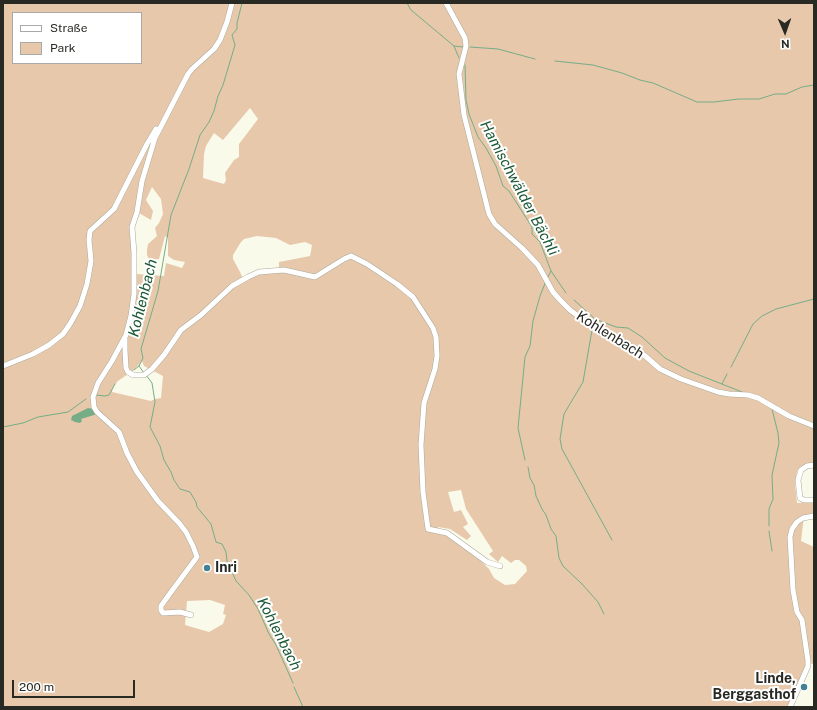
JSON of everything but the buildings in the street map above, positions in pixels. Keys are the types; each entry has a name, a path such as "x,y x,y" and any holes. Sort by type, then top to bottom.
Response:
{"street":[{"path":"3,366 49,346 63,334 70,324 80,306 87,284 91,261 89,240 90,231 114,209 147,144 162,122 192,68 214,49 220,40 228,22 232,3"},
{"name":"Kohlenbach","path":"446,3 465,38 466,46 459,74 464,115 489,214 495,224 522,248 538,265 553,292 570,310 602,334 627,344 644,355 660,369 681,379 718,392 748,395 758,398 789,416 814,426"},
{"path":"162,122 155,138 142,181 137,212 132,227 134,253 134,294 131,316 126,335 125,351 126,368 128,372 133,375 145,374 167,352 181,330 232,286 248,276 259,272 284,270 315,277 351,256 367,264 397,284 413,297 433,328 436,337 437,356 435,369 424,403 421,445 423,492 428,530 448,533 487,562 500,566"},
{"path":"126,335 96,387 93,397 94,407 101,417 119,432 127,454 137,472 158,501 186,532 193,546 197,557 161,606 160,610 163,612 180,612 191,615"},
{"path":"814,465 807,466 801,470 798,480 800,498 804,500 814,500"},
{"path":"790,707 808,666 802,620 797,612 793,590 790,543 791,533 793,526 800,519 814,516"}],"green space":[{"path":"3,3 814,3 814,464 807,464 800,467 797,471 795,484 797,503 814,502 814,514 804,516 801,541 814,547 814,664 807,663 788,707 3,707","holes":["250,108 258,119 239,144 239,157 234,160 225,173 226,180 224,184 203,178 204,154 206,146 214,133 223,140","152,187 161,199 163,214 155,228 157,236 148,244 147,255 149,259 159,259 165,236 168,238 168,256 174,260 185,262 182,268 166,263 164,276 136,274 133,226 139,213 151,220 153,211 146,200","257,236 276,238 290,245 305,242 312,245 310,256 279,262 279,272 257,275 244,281 233,259 233,255 244,239","142,361 144,366 163,376 161,398 151,401 112,392 113,387 118,381 134,370","461,490 466,509 493,551 489,554 498,562 502,556 511,563 515,560 519,560 526,566 527,571 515,584 505,585 494,578 489,569 454,535 438,530 438,527 450,529 467,540 471,536 463,527 468,524 461,510 454,512 448,492","210,600 225,605 223,614 226,615 223,624 209,632 185,625 187,601"]}],"shaded area":[{"path":"88,408 93,409 96,414 81,419 82,421 80,423 71,420 72,416"}],"waterway":[{"name":"Kohlenbach","path":"144,373 139,366 143,358 141,349 158,291 171,215 189,169 200,135 209,122 223,85 235,45 232,35 237,29 242,3"},
{"name":"Hamischwälder Bächli","path":"407,3 411,10 454,46 459,58"},
{"name":"Hamischwälder Bächli","path":"454,46 463,47"},
{"path":"470,47 498,49 535,59"},
{"path":"555,61 593,65 622,73 653,83 697,102 759,99 775,94 786,94 802,87 814,85"},
{"name":"Hamischwälder Bächli","path":"465,65 466,100 469,114 478,137 496,166 503,186 509,191 532,227 532,234 540,242 551,271 566,293"},
{"name":"Hamischwälder Bächli","path":"548,277 551,271"},
{"path":"525,460 518,428 525,357 530,346 533,321 546,281"},
{"path":"731,367 753,324 762,316 776,309 814,299"},
{"name":"Hamischwälder Bächli","path":"574,300 595,319 616,327 628,328 642,337 665,358 689,371 742,392"},
{"name":"Hamischwälder Bächli","path":"593,325 595,319"},
{"path":"592,330 583,382 564,414 560,439 562,449 612,540"},
{"name":"Kohlenbach","path":"134,370 139,366"},
{"path":"722,384 727,374"},
{"name":"Kohlenbach","path":"146,375 152,383 155,402 150,427 160,446 164,460 180,489 190,492 196,502 197,507 211,524 216,542 222,544 226,552 227,561 236,581 249,595 258,609 293,683"},
{"path":"96,395 109,395 115,384"},
{"path":"3,427 23,423 38,417 68,412 86,399"},
{"path":"769,526 769,509 773,499 772,475 779,443 772,409"},
{"path":"528,467 536,496 546,515 551,529 556,536 559,558 563,566 598,602 604,614"},
{"path":"769,531 772,551"},
{"name":"Kohlenbach","path":"294,687 303,707"}],"place":[{"name":"Inri","path":"207,568"},
{"name":"Linde, Berggasthof","path":"804,687"}]}
